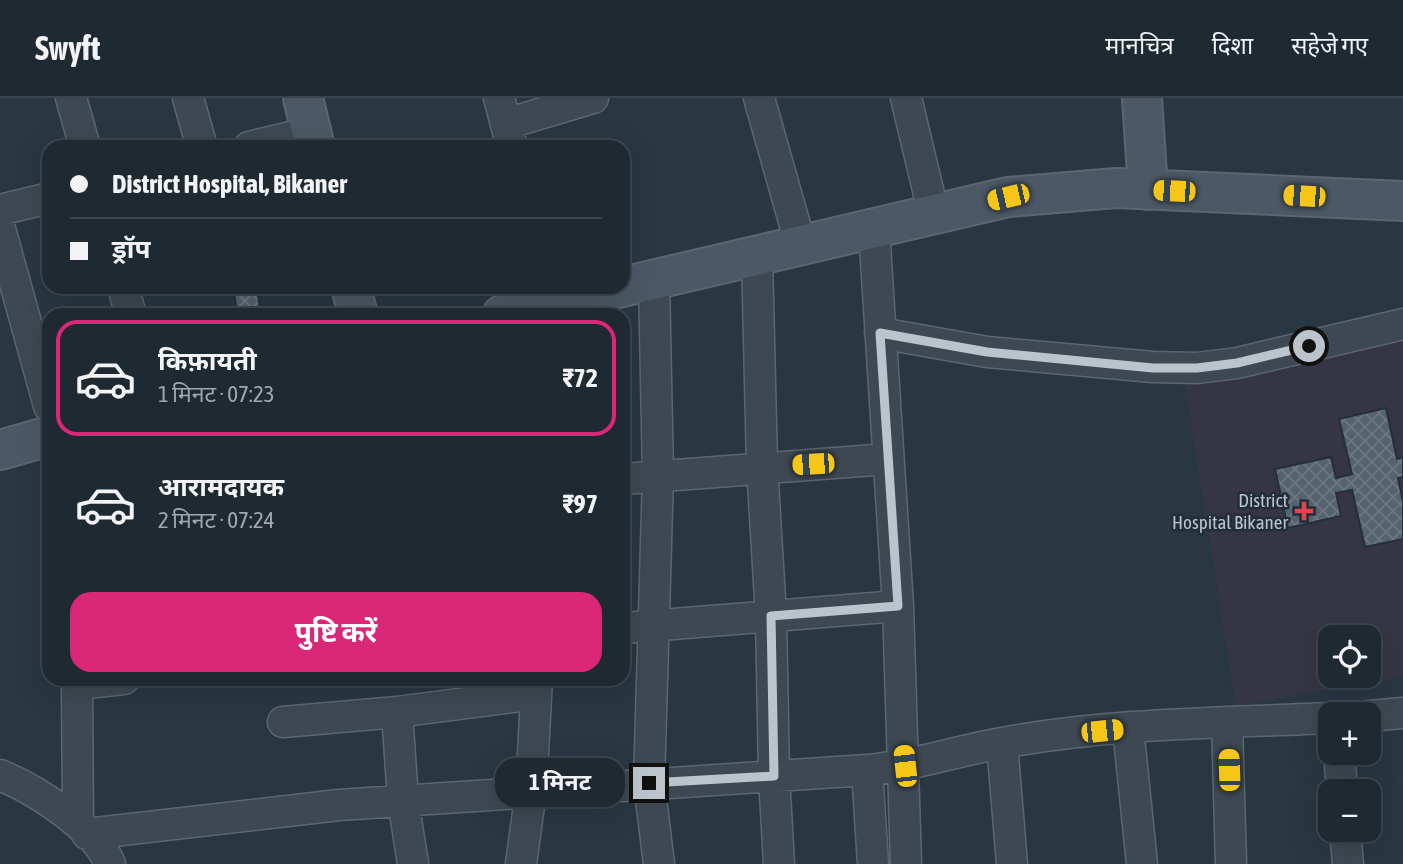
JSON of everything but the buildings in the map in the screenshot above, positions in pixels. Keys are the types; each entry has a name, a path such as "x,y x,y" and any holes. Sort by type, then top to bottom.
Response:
{"street":[{"path":"71,98 83,140"},
{"path":"188,98 200,140"},
{"path":"506,123 593,98"},
{"path":"759,98 801,246"},
{"path":"906,98 934,215"},
{"path":"1142,98 1148,190"},
{"path":"269,140 310,126"},
{"path":"630,285 1008,197 1116,188 1403,201"},
{"path":"0,209 42,200"},
{"path":"0,229 42,381"},
{"path":"874,229 898,606 906,864"},
{"path":"757,256 762,466 771,616 774,776 779,864"},
{"path":"654,280 657,475 649,783 659,864"},
{"path":"529,308 590,294"},
{"path":"880,333 987,352 1153,368 1197,368 1237,363 1403,324"},
{"path":"0,450 42,438"},
{"path":"630,478 762,466 888,460"},
{"path":"630,627 898,606"},
{"path":"77,686 83,828"},
{"path":"284,722 397,712 537,686 531,791 521,864"},
{"path":"397,712 403,800 413,864"},
{"path":"1381,715 1403,713"},
{"path":"83,828 403,800 867,770 905,766 1002,743 1128,728 1318,719"},
{"path":"1227,723 1231,864"},
{"path":"1128,728 1142,864"},
{"path":"1002,743 1012,864"},
{"path":"867,770 873,864"},
{"path":"0,775 19,783 83,828 110,864"},
{"path":"1346,842 1348,864"}],"shaded area":[{"name":"District Hospital Bikaner","path":"1403,330 1403,676 1381,680 1381,625 1318,625 1318,688 1336,688 1236,706 1185,385"}],"place":[{"name":"District Hospital Bikaner","path":"1304,511"}],"route":[{"path":"649,783 774,776 771,616 898,606 880,333 987,352 1153,368 1197,368 1237,363 1309,346"}]}
